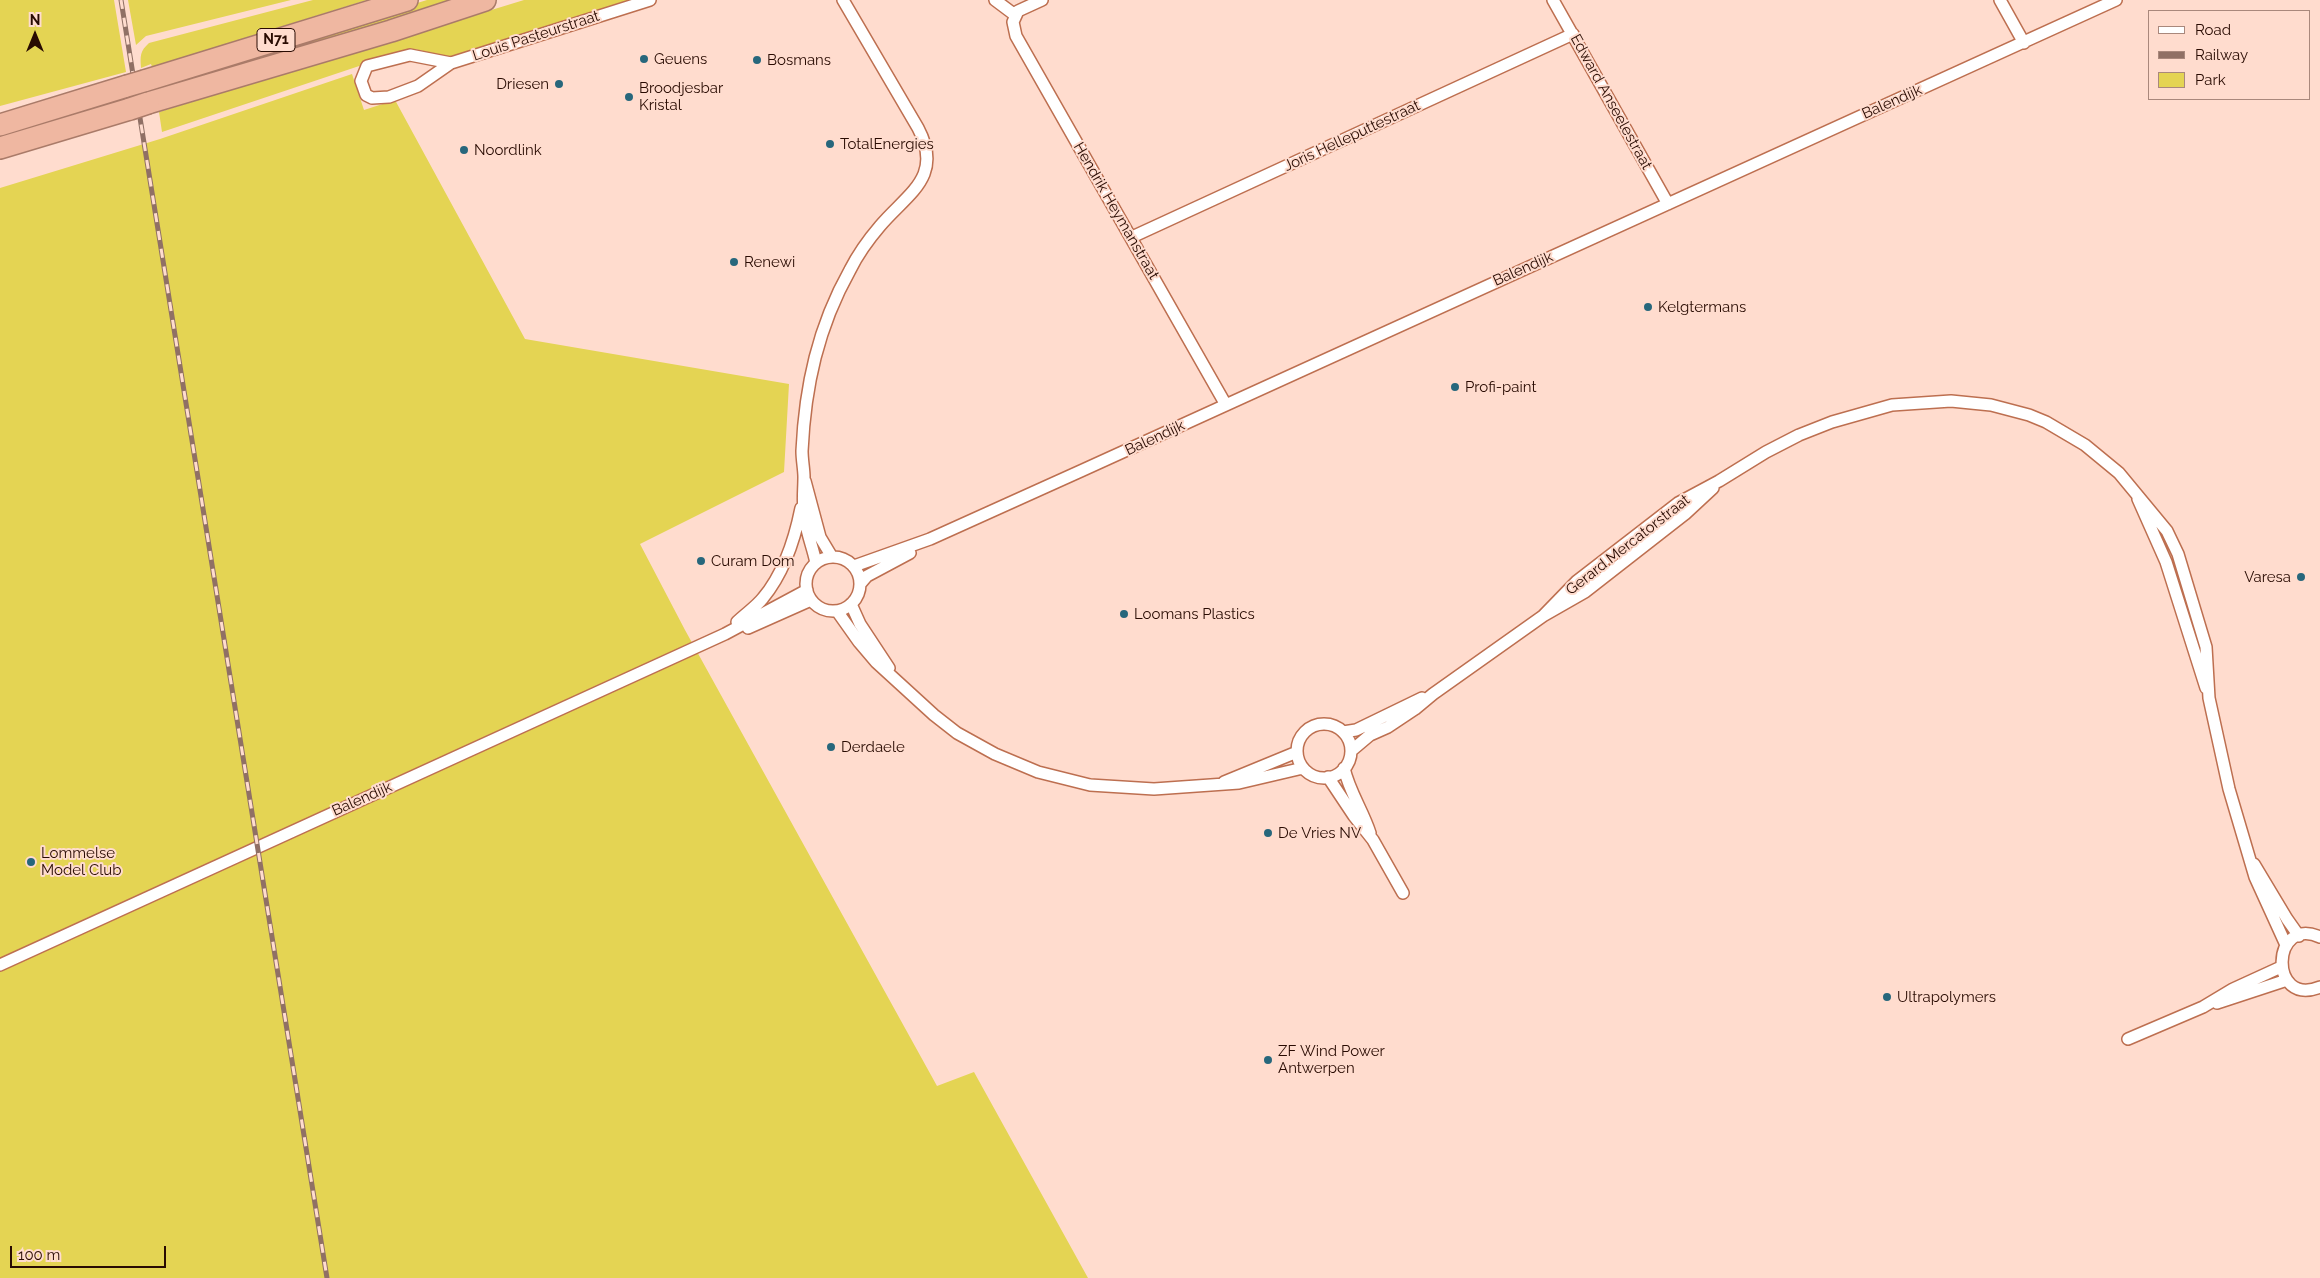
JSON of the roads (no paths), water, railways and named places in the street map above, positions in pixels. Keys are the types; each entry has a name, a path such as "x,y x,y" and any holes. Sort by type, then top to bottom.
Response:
{"highway":[{"name":"N71","path":"0,125 407,0"},
{"name":"N71","path":"0,148 382,34 485,0"}],"street":[{"name":"Louis Pasteurstraat","path":"451,63 410,55 367,66 361,81 366,95 372,98 389,97 418,86 451,63 650,0"},
{"path":"832,557 820,537 804,477 802,454 807,389 816,351 829,313 856,258 880,226 921,183 927,161 926,146 918,128 843,0"},
{"path":"995,0 1015,15 1023,7 1042,0"},
{"name":"Edward Anseelestraat","path":"1553,0 1668,204"},
{"path":"2000,0 2024,42"},
{"name":"Balendijk","path":"854,566 930,539 2116,0"},
{"name":"Hendrik Heymanstraat","path":"1015,15 1013,30 1020,43 1226,405"},
{"name":"Joris Helleputtestraat","path":"1132,237 1573,34"},
{"name":"Gerard Mercatorstraat","path":"1543,616 1577,581 1678,503 1719,482 1799,435 1854,414 1892,405 1951,401 1991,405 2029,415 2062,430 2085,445 2119,473 2152,510 2167,531 2178,554 2190,589 2206,647 2210,698 2229,789 2262,898 2286,945"},
{"path":"725,634 762,600 772,585 789,549 798,520 804,477"},
{"name":"Gerard Mercatorstraat","path":"1344,768 1351,751 1370,735 1388,727 1543,616 1585,592 1685,514 1719,482"},
{"name":"Gerard Mercatorstraat","path":"2137,495 2166,562 2177,593 2192,650 2210,698"},
{"path":"802,499 805,520 816,563"},
{"name":"Balendijk","path":"861,583 867,576 917,549 930,539"},
{"path":"1627,543 1635,553"},
{"path":"832,557 840,557 854,566 861,583 860,591 851,604 837,611 823,609 809,595 808,575 816,563 832,557"},
{"path":"2177,593 2190,589"},
{"path":"725,634 809,595"},
{"path":"851,604 860,624 895,678"},
{"path":"837,611 859,642 916,700 957,733 995,754 1038,772 1063,780 1114,788 1162,788 1256,780 1303,768"},
{"name":"Balendijk","path":"0,965 725,634"},
{"name":"Gerard Mercatorstraat","path":"1343,732 1356,730 1433,694"},
{"path":"1351,751 1350,744 1343,732 1336,726 1317,724 1302,734 1297,752 1303,768 1310,774 1328,777 1344,768 1347,781 1364,813 1373,840"},
{"path":"1224,782 1297,752"},
{"path":"1328,777 1354,816 1373,840 1403,893"},
{"name":"Gerard Mercatorstraat","path":"2251,861 2299,936"},
{"path":"2319,988 2301,989 2287,980 2281,967 2282,952 2286,945 2299,936 2308,934 2320,938"},
{"path":"2128,1039 2203,1007 2233,989 2281,967"},
{"path":"2203,1007 2237,998 2287,980"}],"railway":[{"path":"121,0 327,1278"}],"place":[{"name":"Geuens","path":"644,59"},
{"name":"Bosmans","path":"757,60"},
{"name":"Driesen","path":"559,84"},
{"name":"Broodjesbar Kristal","path":"629,97"},
{"name":"TotalEnergies","path":"830,144"},
{"name":"Noordlink","path":"464,150"},
{"name":"Renewi","path":"734,262"},
{"name":"Kelgtermans","path":"1648,307"},
{"name":"Profi-paint","path":"1455,387"},
{"name":"Curam Dom","path":"701,561"},
{"name":"Varesa","path":"2301,577"},
{"name":"Loomans Plastics","path":"1124,614"},
{"name":"Derdaele","path":"831,747"},
{"name":"De Vries NV","path":"1268,833"},
{"name":"Lommelse Model Club","path":"31,862"},
{"name":"Ultrapolymers","path":"1887,997"},
{"name":"ZF Wind Power Antwerpen","path":"1268,1060"}]}
